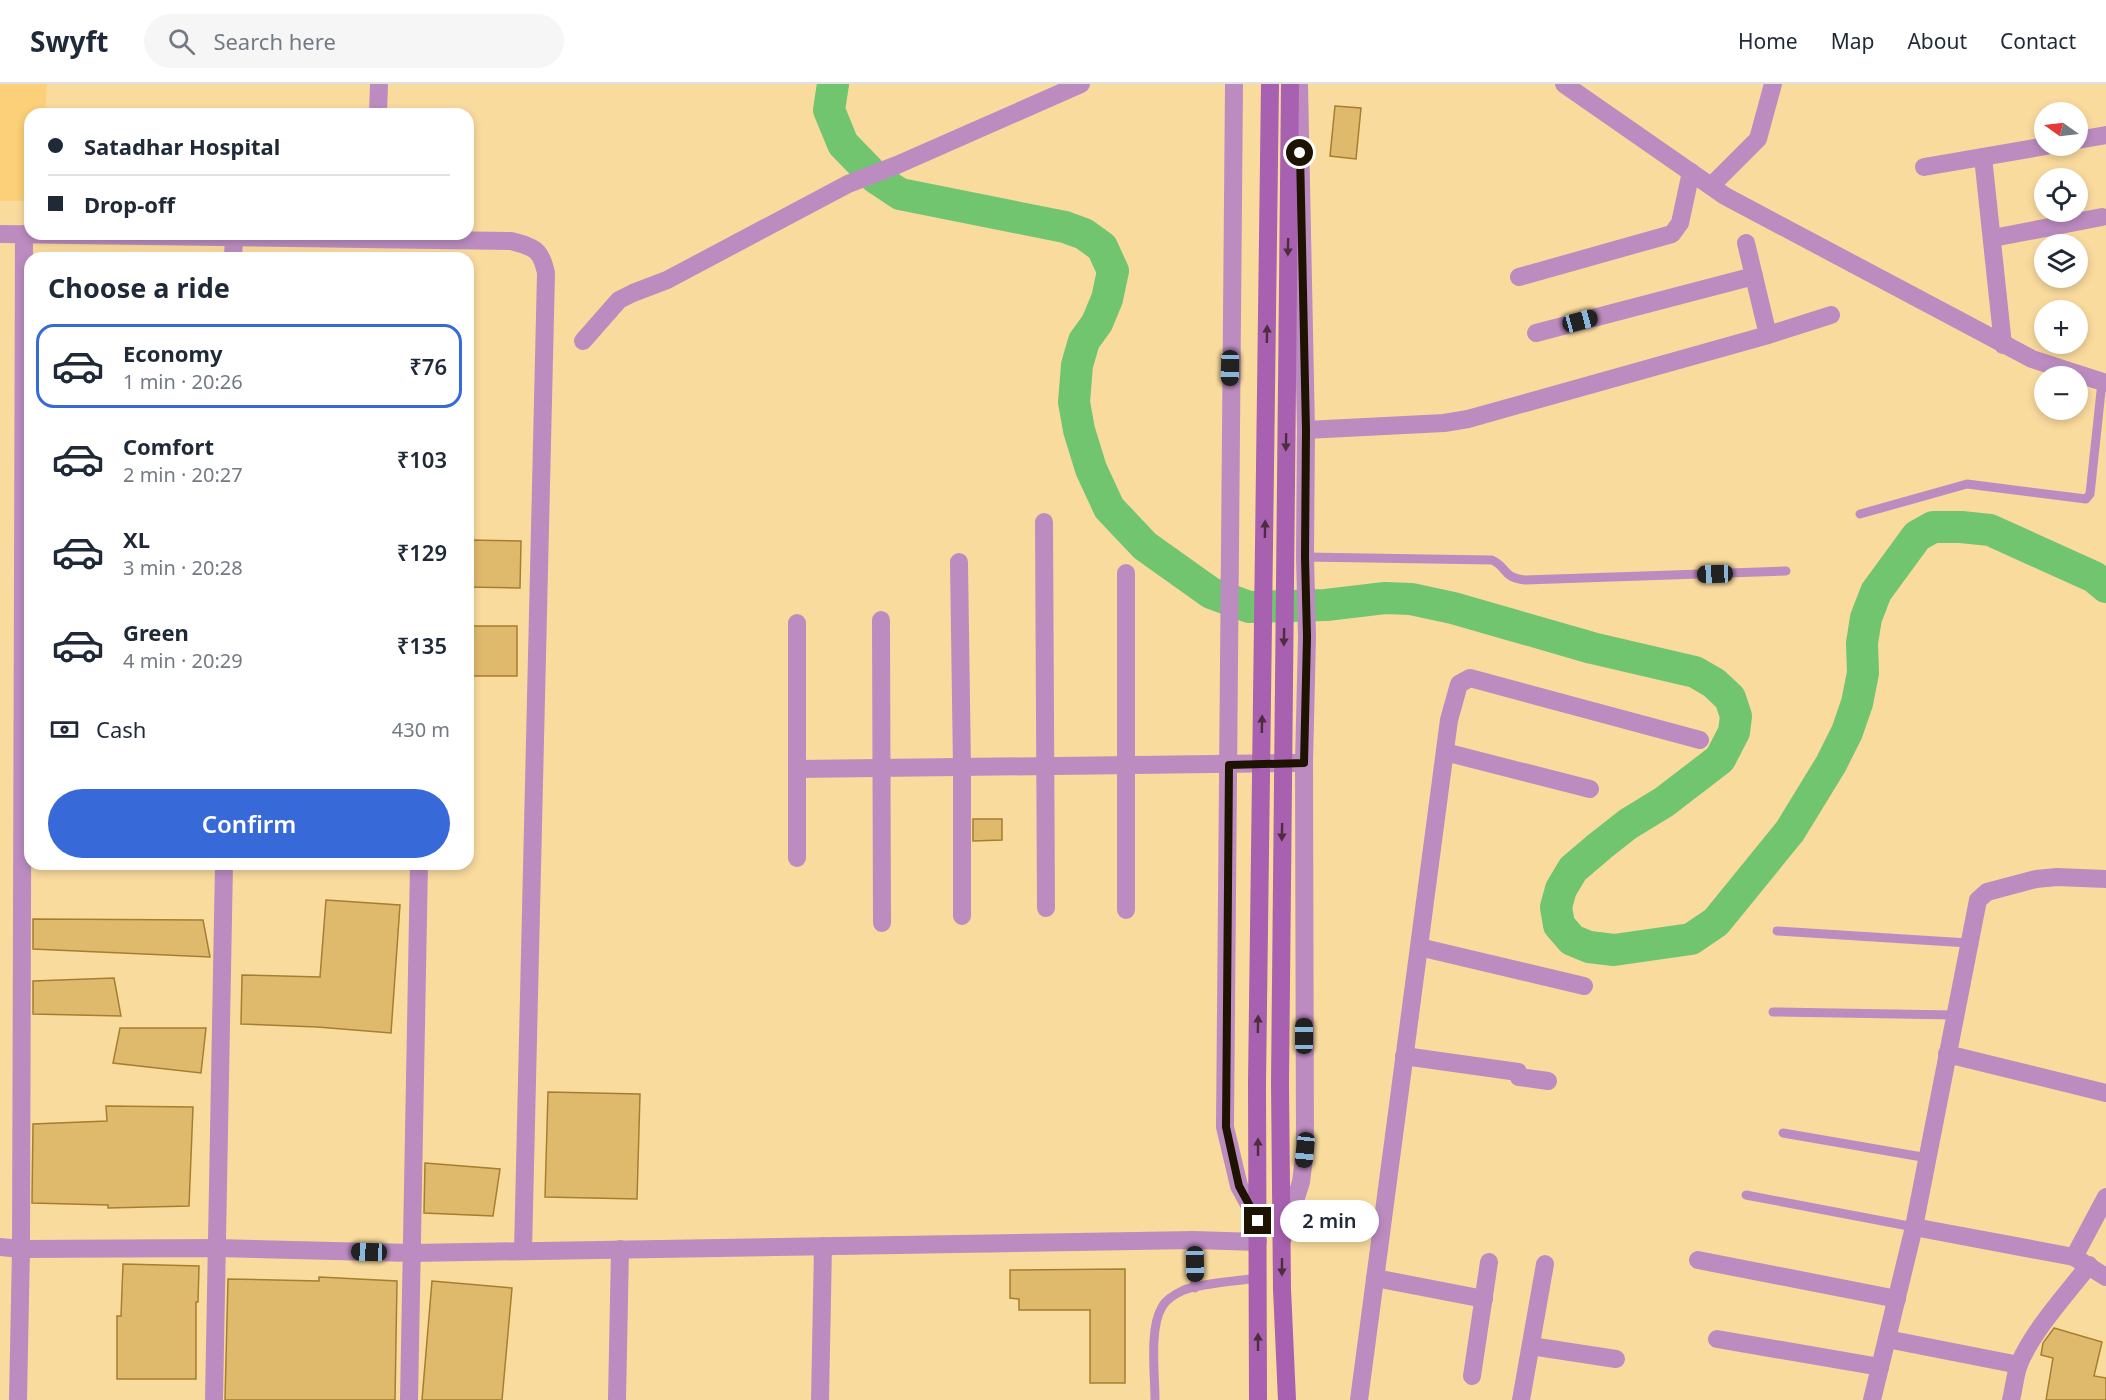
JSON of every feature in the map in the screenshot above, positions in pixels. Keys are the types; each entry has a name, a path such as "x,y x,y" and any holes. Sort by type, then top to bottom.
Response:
{"main road":[{"path":"1258,1400 1257,1083 1270,84"},
{"path":"1287,1400 1280,1083 1290,84"}],"street":[{"path":"378,108 379,84"},
{"path":"583,341 619,300 667,280 848,184 897,165 1081,84"},
{"path":"1233,84 1226,1127 1239,1186 1258,1221"},
{"path":"1282,1240 1301,1182 1305,1150 1306,430 1299,84"},
{"path":"1564,84 1725,196 2003,345 2032,359 2104,382"},
{"path":"1711,186 1758,139 1773,84"},
{"path":"2088,138 2106,135"},
{"path":"1924,167 2034,148"},
{"path":"1983,157 2003,345"},
{"path":"1518,277 1672,234 1680,223 1691,172"},
{"path":"1992,238 2102,217"},
{"path":"0,234 24,234 21,1249 18,1400"},
{"path":"388,240 429,249 511,241 532,248 542,256 546,273 523,1251"},
{"path":"1746,243 1768,335"},
{"path":"1536,333 1754,276"},
{"path":"1306,430 1444,423 1468,419 1768,335 1831,315"},
{"path":"1044,522 1046,908"},
{"path":"959,562 963,768 962,916"},
{"path":"1126,573 1126,910"},
{"path":"881,620 882,923"},
{"path":"797,623 797,858"},
{"path":"1359,1400 1449,720 1459,684 1470,678 1700,740"},
{"path":"1445,752 1590,789"},
{"path":"797,769 1304,763"},
{"path":"214,1400 224,870"},
{"path":"409,1400 419,870"},
{"path":"1872,1400 1914,1227 1975,906 1981,896 1987,892 2046,878 2106,879"},
{"path":"1419,947 1584,986"},
{"path":"1947,1054 2106,1093"},
{"path":"1404,1056 1518,1072 1520,1077 1548,1081"},
{"path":"2011,1400 2019,1365 2081,1261 2106,1197"},
{"path":"1914,1227 2081,1261 2106,1277"},
{"path":"0,1247 21,1249 218,1248 412,1253 1194,1240 1258,1242"},
{"path":"820,1400 823,1246"},
{"path":"617,1400 620,1249"},
{"path":"1698,1260 1897,1299"},
{"path":"1472,1376 1489,1262"},
{"path":"1521,1400 1545,1264"},
{"path":"1375,1278 1484,1299"},
{"path":"1717,1339 1880,1367"},
{"path":"1887,1339 2019,1365"},
{"path":"1531,1346 1616,1359"}],"lane":[{"path":"1860,514 1967,483 2086,499 2090,494 2104,382"},
{"path":"1305,561 1492,560 1507,575 1525,580 1786,572"},
{"path":"1777,931 1968,943"},
{"path":"1773,1012 1955,1015"},
{"path":"1783,1133 1928,1158"},
{"path":"1746,1195 1914,1227"},
{"path":"1194,1240 1196,1288"},
{"path":"1155,1400 1155,1332 1162,1306 1170,1298 1185,1290 1258,1278"}],"shaded area":[{"path":"0,84 47,84 45,108 24,108 24,201 0,201"}],"building":[{"path":"1335,106 1361,108 1356,159 1330,156"},
{"path":"474,540 521,541 520,588 474,587"},
{"path":"474,626 517,626 517,676 474,676"},
{"path":"973,819 1002,819 1002,840 973,841"},
{"path":"326,900 400,905 391,1033 241,1024 242,975 320,977"},
{"path":"33,919 203,920 210,957 33,949"},
{"path":"114,978 121,1016 33,1014 33,981"},
{"path":"120,1028 206,1028 201,1073 113,1063"},
{"path":"548,1092 640,1094 637,1199 545,1197"},
{"path":"106,1106 193,1107 189,1206 108,1208 108,1205 32,1203 33,1124 107,1121"},
{"path":"425,1163 500,1169 493,1216 424,1213"},
{"path":"123,1264 199,1266 198,1302 196,1302 196,1379 117,1379 117,1316 121,1316"},
{"path":"1125,1269 1125,1383 1090,1383 1090,1310 1019,1310 1019,1299 1010,1298 1010,1270"},
{"path":"319,1277 397,1281 395,1400 225,1400 228,1279 319,1281"},
{"path":"432,1281 512,1288 502,1400 422,1400"},
{"path":"2054,1328 2102,1342 2094,1376 2106,1378 2106,1400 2046,1400 2053,1358 2041,1355 2043,1343"}],"waterway":[{"path":"833,84 829,110 843,144 876,178 900,194 1065,227 1084,234 1102,247 1113,271 1107,299 1097,323 1084,341 1077,365 1074,402 1079,430 1091,469 1109,508 1145,546 1211,593 1249,607 1326,605 1385,598 1411,599 1453,608 1592,648 1695,672 1714,683 1730,698 1736,716 1734,732 1720,759 1664,802 1628,824 1600,846 1573,869 1561,889 1556,907 1559,925 1572,940 1589,947 1614,950 1691,939 1716,922 1790,831 1831,764 1847,732 1857,703 1863,673 1862,643 1866,618 1876,592 1917,536 1933,527 1990,530 2094,577 2106,587"}],"route":[{"path":"1258,1221 1239,1186 1226,1127 1229,765 1304,763 1307,637 1306,430 1300,153"}]}
